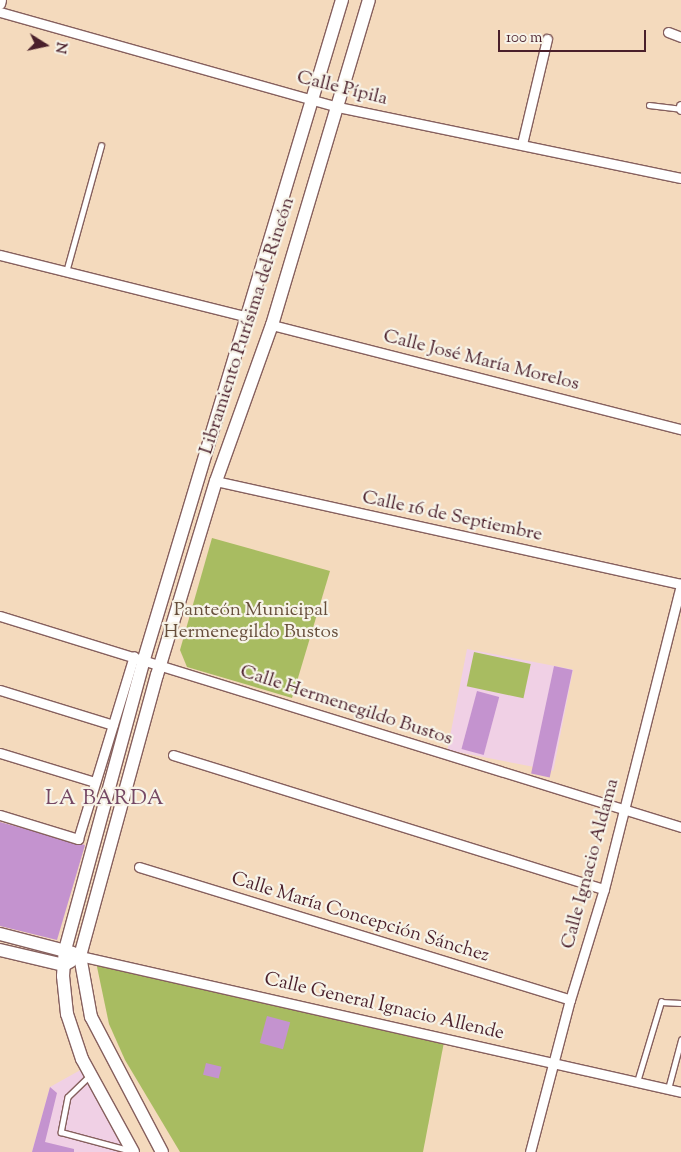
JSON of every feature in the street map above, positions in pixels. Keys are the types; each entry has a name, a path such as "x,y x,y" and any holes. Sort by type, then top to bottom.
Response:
{"main road":[{"name":"Libramiento Purísima del Rincón","path":"132,1152 91,1075 67,1014 64,965 66,950 139,658 249,317 342,0"},
{"name":"Libramiento Purísima del Rincón","path":"80,956 160,663 216,481 272,325 369,0"},
{"path":"0,934 66,950 80,956"},
{"path":"0,950 64,965 80,956"},
{"path":"80,956 91,1017 162,1152"}],"street":[{"path":"0,4 1,0"},
{"name":"Calle Pípila","path":"0,12 338,107 681,178"},
{"path":"668,32 681,37"},
{"path":"522,144 547,39"},
{"path":"0,255 249,317"},
{"name":"Calle José María Morelos","path":"272,325 681,428"},
{"name":"Calle 16 de Septiembre","path":"216,481 681,584"},
{"name":"Calle Ignacio Aldama","path":"530,1152 570,1000 604,889 681,584"},
{"name":"Calle Hermenegildo Bustos","path":"0,616 160,663 623,811 681,827"},
{"path":"0,815 78,839 113,725 139,658"},
{"path":"0,690 113,725"},
{"path":"0,753 95,782"},
{"path":"173,754 604,889"},
{"name":"Calle María Concepción Sánchez","path":"140,867 570,1000"},
{"name":"Calle General Ignacio Allende","path":"80,956 681,1092"}],"lane":[{"path":"649,105 681,108"},
{"path":"66,272 101,146"},
{"path":"637,1082 661,1002 681,1003"},
{"path":"668,1089 681,1040"},
{"path":"91,1075 68,1097 61,1132 132,1152"}],"shaded area":[{"path":"467,649 573,670 553,771 447,750"},
{"path":"84,1068 103,1111 128,1152 32,1152 50,1087"}],"green space":[{"name":"Panteón Municipal Hermenegildo Bustos","path":"212,538 330,571 292,698 187,667 180,650"},
{"path":"474,652 531,664 523,698 467,686"},
{"path":"96,962 444,1042 423,1152 180,1152 125,1060 109,1024"}],"building":[{"path":"554,666 573,670 550,778 531,774"},
{"path":"477,691 499,697 484,755 461,749"},
{"path":"0,822 85,845 57,940 0,926"},
{"path":"267,1016 290,1022 283,1049 260,1043"},
{"path":"206,1063 222,1067 219,1079 203,1075"},
{"path":"50,1087 57,1093 45,1142 74,1149 74,1152 32,1152"}],"district":[{"name":"LA BARDA","path":"105,799"}]}
